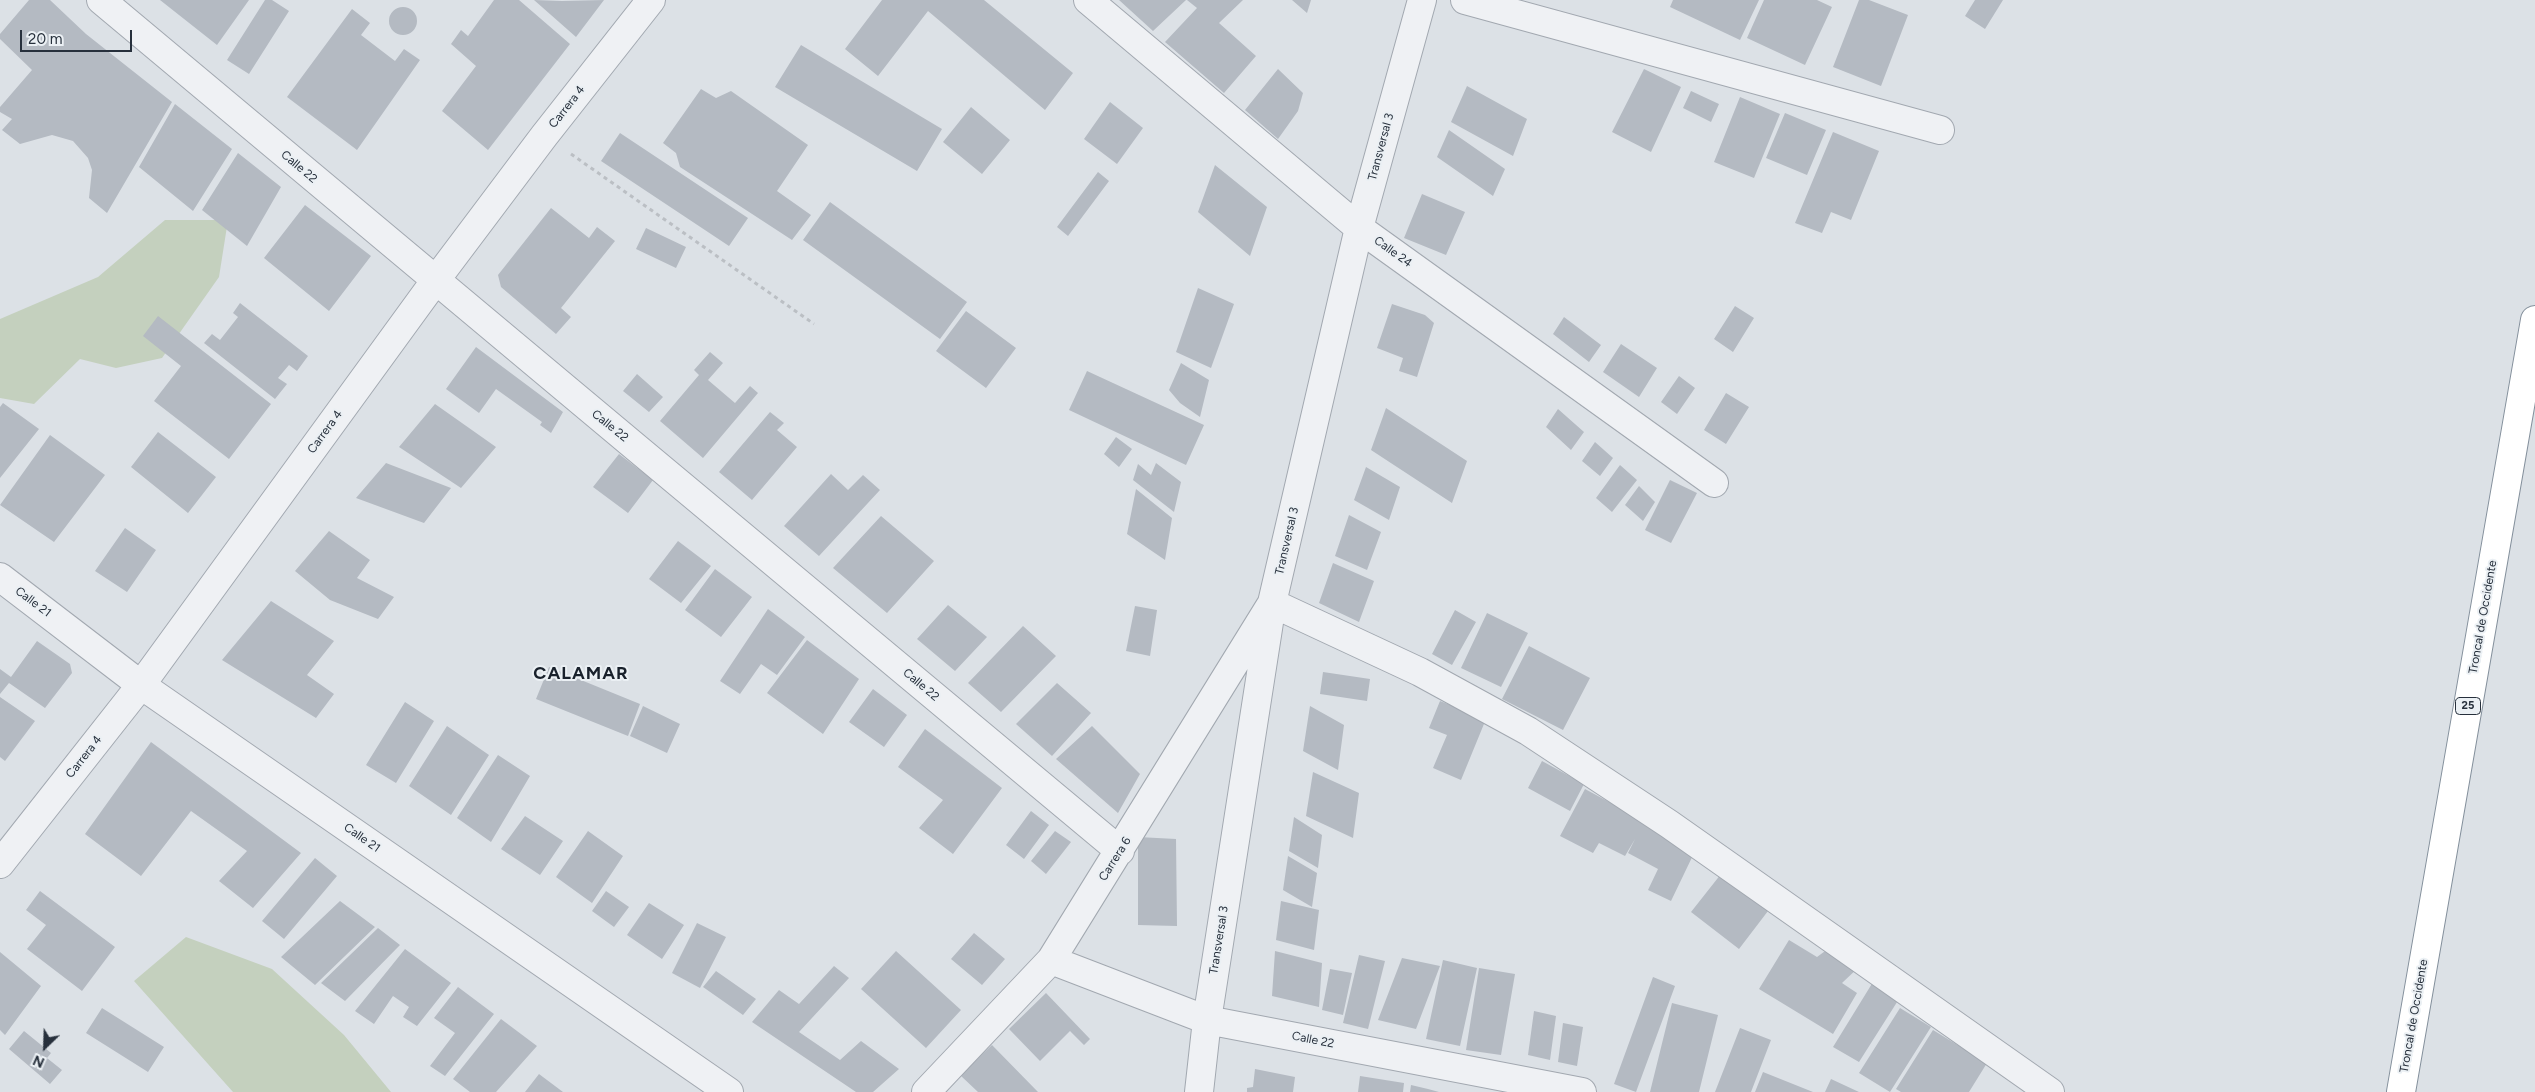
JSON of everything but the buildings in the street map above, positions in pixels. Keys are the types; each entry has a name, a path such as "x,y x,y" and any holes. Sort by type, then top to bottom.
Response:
{"highway":[{"name":"Troncal de Occidente","path":"2401,1092 2535,320"}],"street":[{"name":"Calle 22","path":"101,0 435,281 732,526 1120,851"},
{"name":"Carrera 4","path":"0,864 141,685 435,281 544,136 651,0"},
{"name":"Calle 24","path":"1088,0 1359,228 1714,483"},
{"name":"Transversal 3","path":"1200,1092 1207,1020 1272,603 1359,228 1422,0"},
{"path":"1465,0 1940,130"},
{"name":"Calle 21","path":"0,576 141,685 728,1092"},
{"path":"1272,603 1420,672 1528,731 1669,824 2050,1092"},
{"name":"Carrera 6","path":"926,1092 1051,960 1272,603"},
{"name":"Calle 22","path":"1051,960 1207,1020 1582,1092"}],"path":[{"path":"583,162 814,324"}],"green space":[{"path":"165,220 228,220 219,277 162,358 116,368 80,359 34,404 0,398 0,319 98,277"},
{"path":"186,937 272,969 344,1035 391,1092 233,1092 134,981"}],"district":[{"name":"CALAMAR","path":"581,674"}]}
